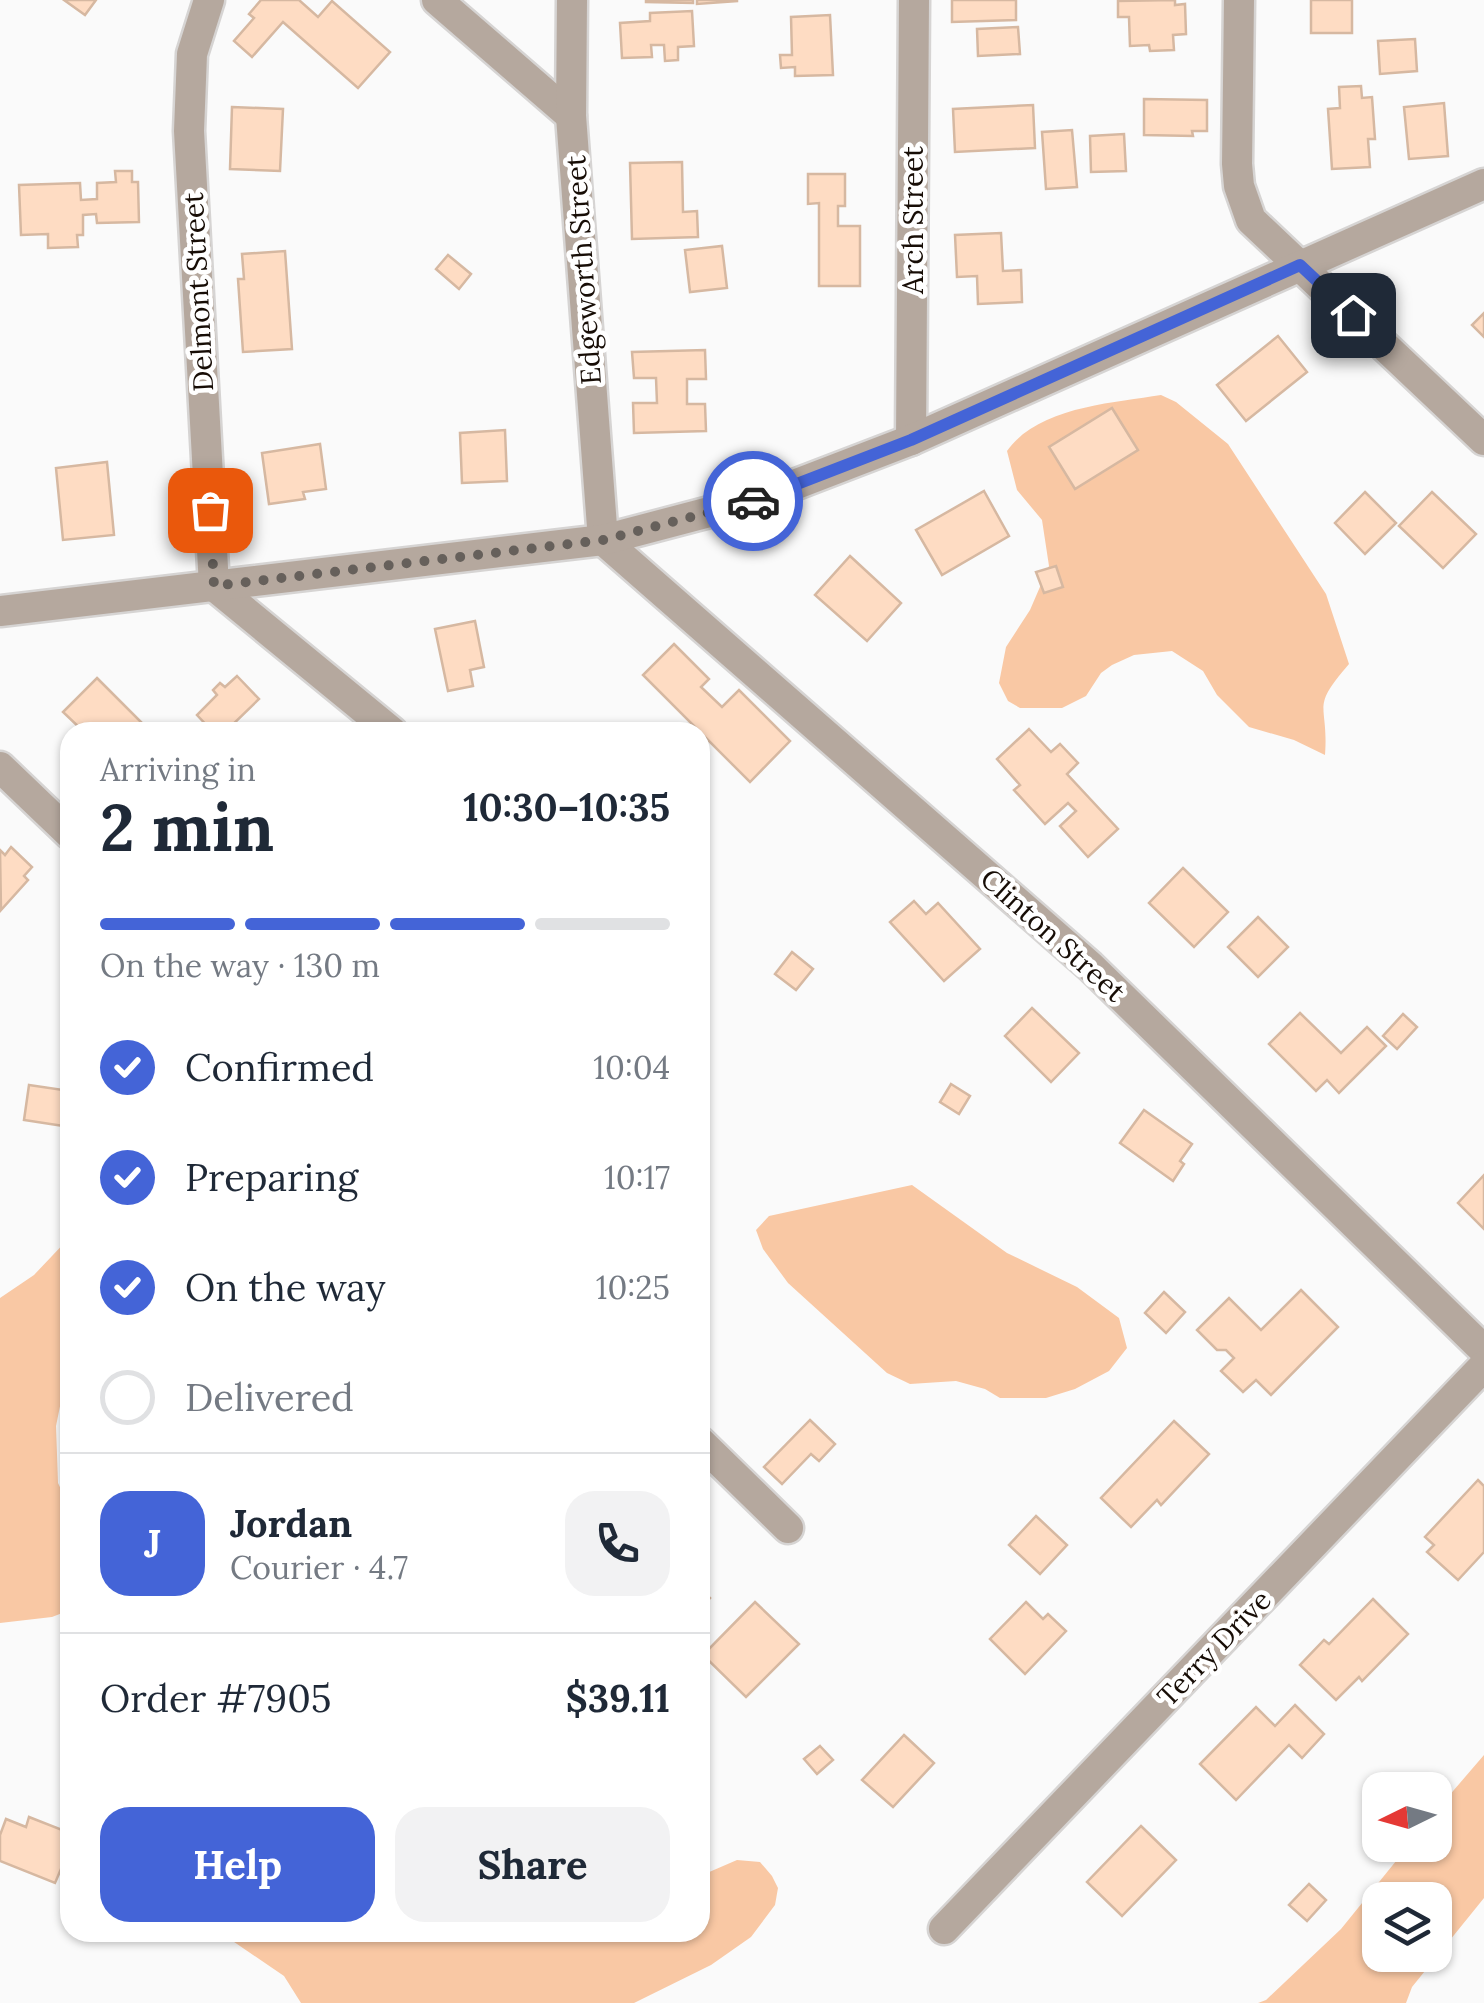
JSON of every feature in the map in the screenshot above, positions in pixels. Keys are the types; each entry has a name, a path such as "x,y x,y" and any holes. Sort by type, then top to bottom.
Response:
{"street":[{"name":"Delmont Street","path":"209,0 192,54 189,131 214,586"},
{"path":"436,0 571,116"},
{"name":"Edgeworth Street","path":"572,0 571,116 603,540"},
{"name":"Arch Street","path":"911,440 914,0"},
{"path":"1238,0 1239,186 1251,220 1484,440"},
{"path":"0,611 603,540 755,500 911,440 1484,184"},
{"name":"Clinton Street","path":"603,540 1090,966 1484,1350"},
{"path":"214,586 380,722"},
{"path":"0,767 60,824"},
{"name":"Terry Drive","path":"944,1929 1484,1366"},
{"path":"710,1452 788,1528"}],"shaded area":[{"path":"1161,395 1176,402 1228,444 1326,594 1349,664 1325,699 1325,755 1294,740 1249,727 1217,695 1203,671 1172,651 1134,655 1112,665 1101,673 1086,696 1062,708 1020,708 1008,701 999,683 1006,647 1030,610 1049,566 1042,520 1017,490 1007,451 1021,436 1056,416"},
{"path":"912,1185 1007,1253 1077,1287 1119,1318 1127,1348 1109,1371 1075,1389 1046,1398 1000,1398 956,1381 910,1384 887,1373 788,1283 763,1249 756,1230 769,1216"},
{"path":"60,1248 60,1406 56,1426 60,1614 0,1623 0,1298 34,1275"},
{"path":"1484,1755 1484,1898 1452,1938 1452,1882 1379,1882 1395,1862 1452,1862 1452,1792"},
{"path":"737,1860 760,1862 778,1888 775,1905 751,1937 711,1965 634,2003 301,2003 284,1976 234,1942 710,1942 710,1872"},
{"path":"1362,1903 1362,1972 1424,1972 1406,2003 1258,2003 1266,2000 1341,1929"}],"building":[{"path":"64,0 96,0 85,15"},
{"path":"261,0 299,0 318,17 332,1 390,52 358,88 283,22 252,57 234,41 254,18 249,14"},
{"path":"693,0 693,3 646,2"},
{"path":"697,0 737,0 737,1 697,4"},
{"path":"952,0 1016,0 1016,20 952,22"},
{"path":"1175,0 1175,5 1185,4 1186,34 1173,35 1174,50 1150,51 1149,45 1130,46 1129,17 1118,17 1118,1"},
{"path":"1311,0 1352,0 1352,33 1311,33"},
{"path":"692,11 694,46 678,47 678,60 665,61 664,45 651,45 652,57 622,58 620,23 650,21 650,13"},
{"path":"830,15 833,75 795,76 795,67 781,68 780,55 792,55 791,17"},
{"path":"1018,27 1020,54 978,56 977,29"},
{"path":"1415,39 1417,71 1380,74 1378,41"},
{"path":"1361,86 1362,98 1372,97 1375,139 1368,139 1370,167 1332,169 1328,109 1340,108 1339,87"},
{"path":"1144,99 1207,100 1207,131 1192,131 1193,136 1144,135"},
{"path":"1444,103 1448,156 1409,159 1404,107"},
{"path":"1033,105 1035,148 955,152 953,109"},
{"path":"232,107 283,109 280,171 230,169"},
{"path":"1072,130 1077,187 1046,189 1042,132"},
{"path":"1124,134 1126,171 1091,172 1090,136"},
{"path":"682,162 683,212 697,211 698,237 632,239 630,163"},
{"path":"115,171 132,171 132,182 138,182 139,222 97,223 96,214 83,215 83,235 77,235 78,247 48,248 48,234 21,235 19,185 80,183 81,200 97,199 97,183 116,182"},
{"path":"808,174 845,174 845,206 838,206 838,226 860,226 860,286 819,286 819,203 808,204"},
{"path":"1001,233 1003,271 1021,270 1022,302 978,304 977,276 957,277 955,235"},
{"path":"722,246 727,288 690,292 685,250"},
{"path":"285,251 292,349 243,352 238,279 244,279 242,254"},
{"path":"448,255 471,274 459,289 436,269"},
{"path":"1484,313 1484,337 1472,325"},
{"path":"1278,336 1307,372 1246,421 1217,385"},
{"path":"705,350 706,379 687,379 687,404 705,404 706,431 634,433 633,403 657,403 656,378 634,378 632,352"},
{"path":"1112,408 1138,450 1075,489 1049,447"},
{"path":"505,430 507,481 462,483 460,433"},
{"path":"320,444 326,489 303,492 305,499 269,504 262,453"},
{"path":"107,462 114,535 63,540 56,468"},
{"path":"984,491 1009,536 942,575 916,530"},
{"path":"1365,492 1396,523 1365,554 1335,523"},
{"path":"1432,492 1476,534 1443,568 1399,526"},
{"path":"850,556 901,603 867,641 815,595"},
{"path":"1056,566 1063,587 1044,593 1036,572"},
{"path":"475,621 484,667 470,670 473,686 448,691 435,629"},
{"path":"674,644 709,679 701,687 722,707 739,690 790,741 750,782 710,742 710,722 690,722 643,675"},
{"path":"237,676 259,699 235,722 204,722 197,715 217,695 213,690 220,683 225,687"},
{"path":"97,678 141,722 74,722 63,712"},
{"path":"1029,729 1051,752 1060,744 1078,763 1067,774 1118,829 1088,857 1060,826 1076,811 1068,803 1045,824 1014,790 1020,785 997,759"},
{"path":"11,847 32,867 24,876 28,880 1,910 0,850 5,855"},
{"path":"1183,868 1228,912 1194,947 1149,903"},
{"path":"914,901 926,914 938,903 980,949 944,981 890,922"},
{"path":"1258,917 1288,947 1258,977 1228,947"},
{"path":"792,952 813,969 796,990 775,974"},
{"path":"1032,1008 1079,1053 1051,1082 1005,1036"},
{"path":"1300,1013 1341,1053 1367,1027 1386,1046 1339,1093 1327,1080 1316,1091 1269,1044"},
{"path":"1403,1014 1417,1027 1397,1049 1383,1036"},
{"path":"951,1084 970,1096 959,1114 940,1102"},
{"path":"29,1085 60,1090 60,1125 24,1120"},
{"path":"1144,1110 1192,1144 1173,1181 1120,1143"},
{"path":"1484,1175 1484,1229 1458,1203"},
{"path":"1301,1290 1338,1327 1271,1395 1256,1380 1243,1392 1221,1371 1234,1358 1226,1350 1217,1350 1197,1330 1229,1298 1261,1330"},
{"path":"1164,1292 1185,1312 1166,1333 1145,1313"},
{"path":"810,1420 835,1444 819,1461 811,1454 782,1484 764,1467"},
{"path":"1174,1421 1209,1454 1161,1505 1157,1500 1131,1527 1101,1498"},
{"path":"1478,1480 1484,1486 1484,1552 1458,1580 1427,1552 1434,1545 1425,1537"},
{"path":"1036,1516 1067,1545 1040,1574 1009,1545"},
{"path":"1373,1599 1408,1634 1362,1681 1359,1677 1336,1700 1300,1665 1324,1640 1329,1644"},
{"path":"755,1602 799,1644 746,1697 710,1662 710,1648"},
{"path":"1026,1602 1043,1619 1048,1614 1066,1631 1025,1674 990,1639"},
{"path":"1295,1705 1324,1734 1302,1758 1289,1745 1236,1800 1200,1764 1256,1707 1275,1726"},
{"path":"904,1735 934,1763 893,1807 862,1780"},
{"path":"820,1746 833,1760 817,1774 804,1759"},
{"path":"29,1817 60,1829 60,1871 55,1883 0,1861 0,1835 6,1819 26,1827"},
{"path":"1141,1826 1176,1860 1122,1916 1087,1882"},
{"path":"1309,1884 1326,1900 1307,1921 1289,1905"}],"way so far":[{"path":"210,510 214,586 603,540 753,501"}],"route":[{"path":"753,501 911,440 1300,265 1353,315"}]}
